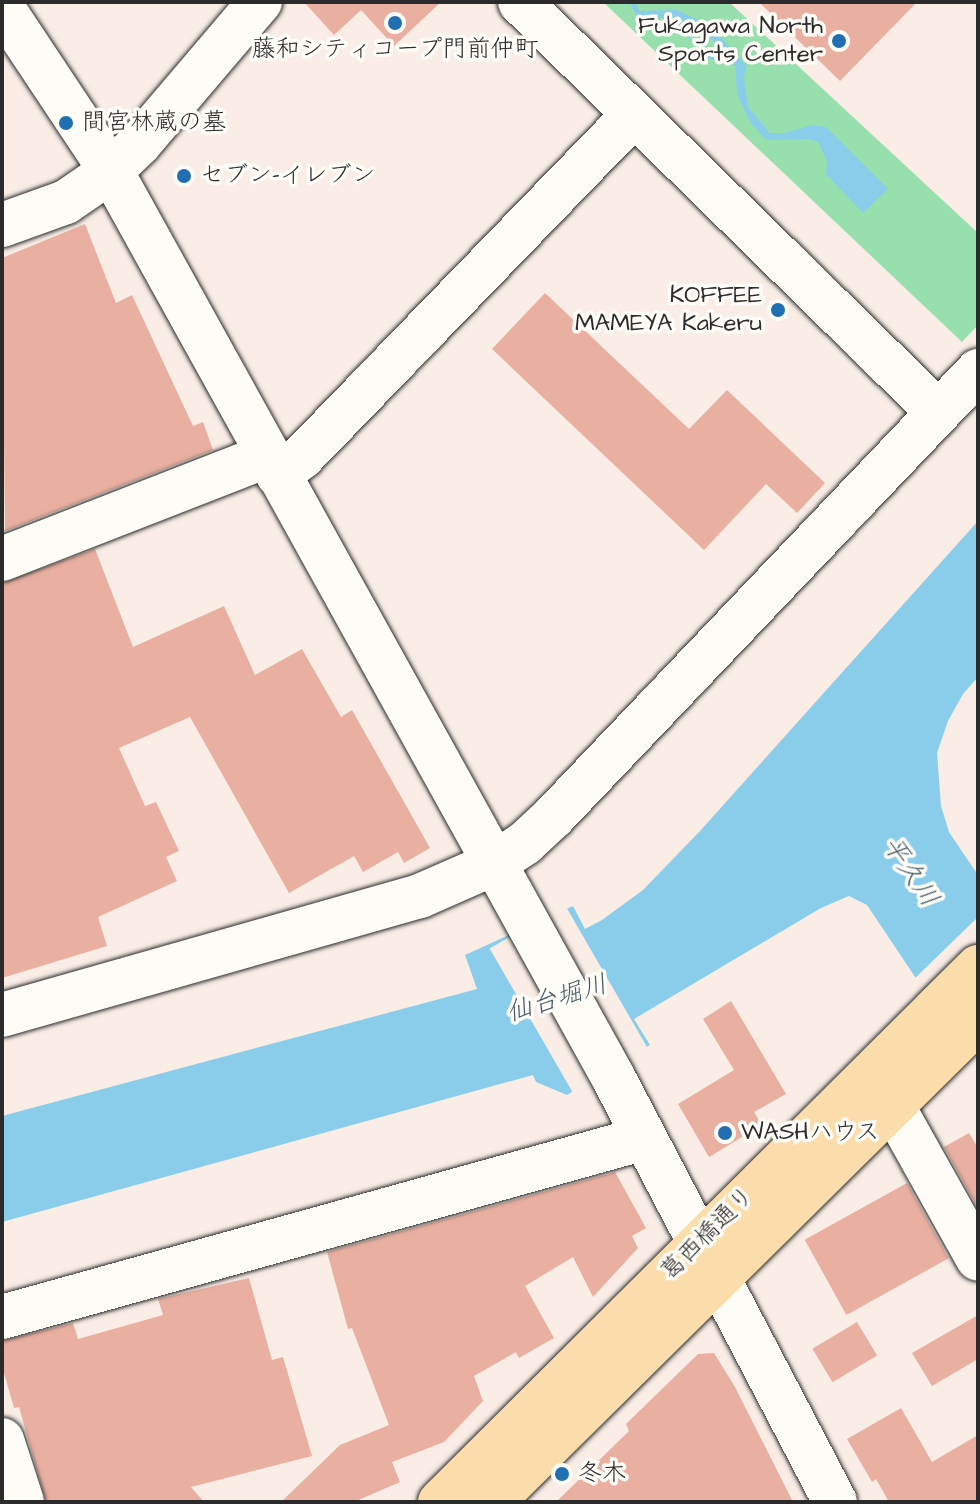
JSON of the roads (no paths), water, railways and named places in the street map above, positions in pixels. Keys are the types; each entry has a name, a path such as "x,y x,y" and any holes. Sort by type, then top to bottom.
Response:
{"main road":[{"name":"葛西橋通り","path":"440,1502 708,1260 892,1105 924,1046 978,967"},
{"name":"葛西橋通り","path":"492,1502 708,1260 924,1046 978,1021"}],"street":[{"path":"2,225 66,202 111,171 139,144 260,2"},
{"path":"520,2 938,412"},
{"path":"2,7 111,171 613,1077 835,1502"},
{"path":"2,559 303,456 634,115"},
{"path":"2,1015 420,896 493,864 525,843 978,371"},
{"path":"892,1105 978,1259"},
{"path":"2,1317 645,1138"},
{"path":"2,1440 22,1502"}],"water":[{"path":"629,2 635,2 640,11 677,10 709,25 746,65 744,78 748,107 770,133 785,133 813,125 826,127 888,189 863,213 826,174 827,161 818,142 809,139 766,140 750,122 737,94 735,65 706,58 673,18 638,18","holes":["687,21 700,27 724,53 723,58 711,57 703,52 687,34"]},
{"path":"978,521 978,677 963,694 948,721 937,753 941,806 949,832 978,875 978,1071 867,905 849,896 821,908 634,1019 650,1045 567,1095 536,1082 533,1075 2,1222 2,1116 477,989 465,955 573,906 585,929 602,920 643,890 700,831"}],"place":[{"name":"藤和シティコープ門前仲町","path":"395,23"},
{"name":"Fukagawa North Sports Center","path":"839,41"},
{"name":"間宮林蔵の墓","path":"66,123"},
{"name":"セブン-イレブン","path":"184,176"},
{"name":"KOFFEE MAMEYA Kakeru","path":"778,310"},
{"name":"WASHハウス","path":"725,1133"},
{"name":"冬木","path":"562,1474"}],"water label":[{"name":"平久川","path":"910,872"},
{"name":"仙台堀川","path":"557,999"}]}
